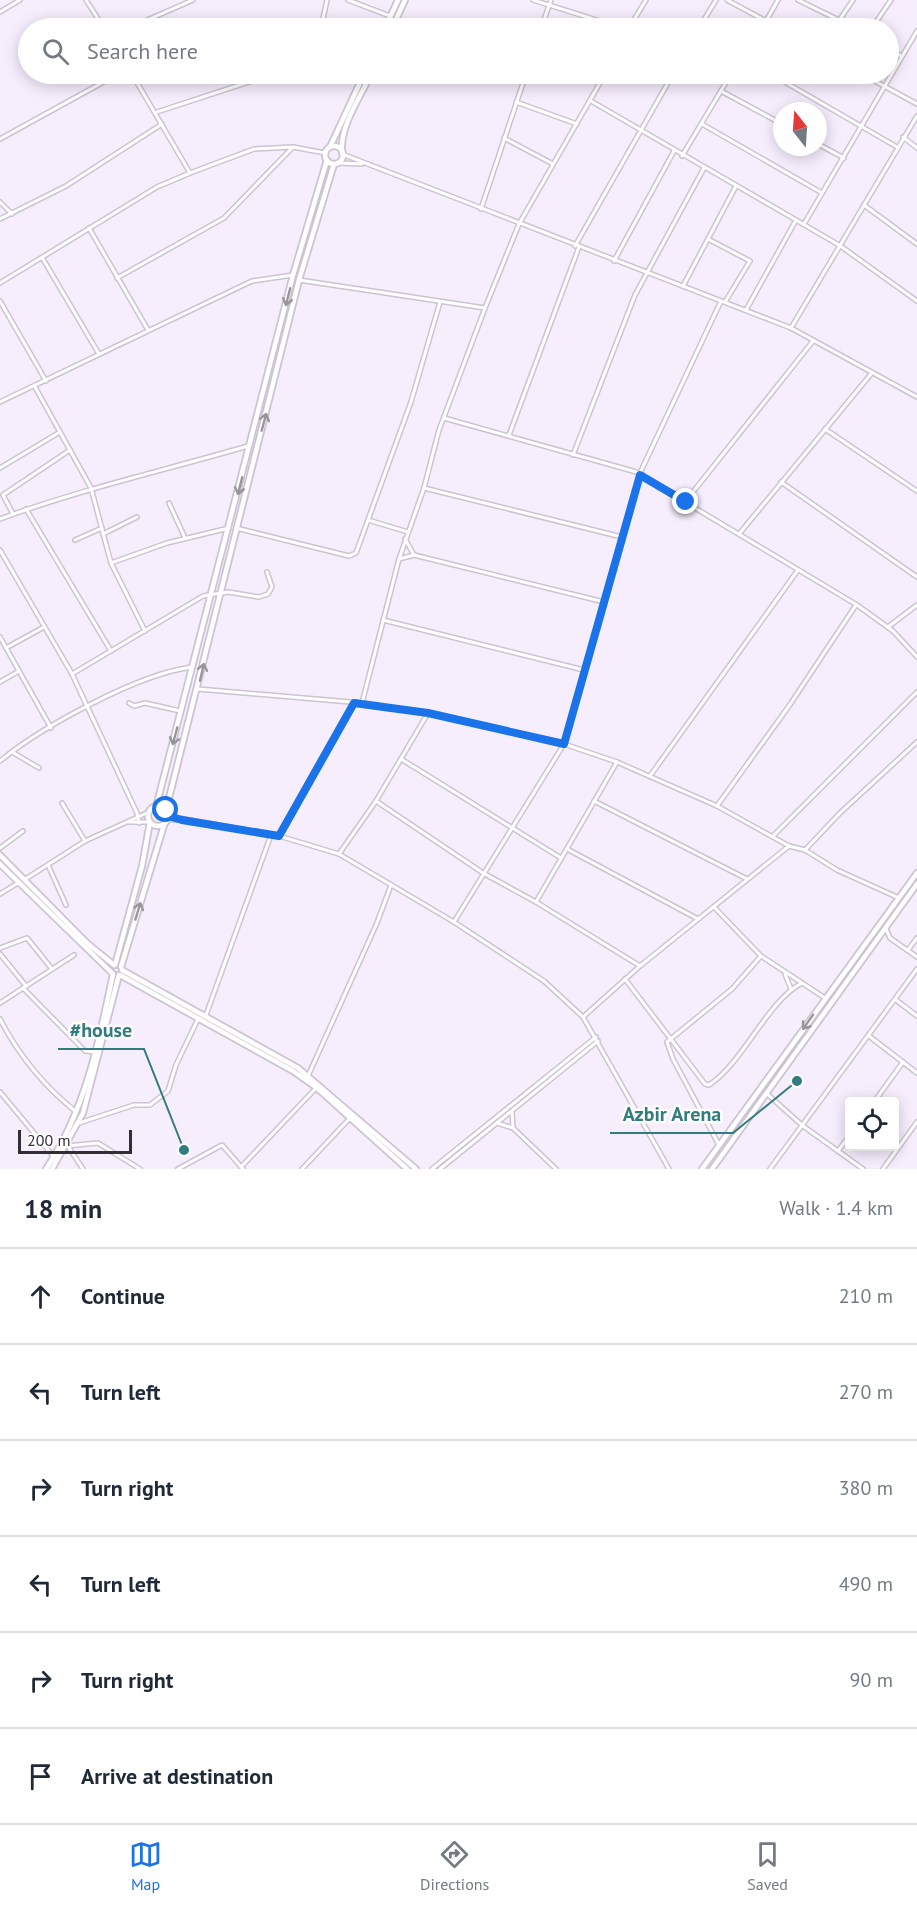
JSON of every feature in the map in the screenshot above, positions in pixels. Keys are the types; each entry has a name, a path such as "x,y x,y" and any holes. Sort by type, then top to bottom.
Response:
{"main road":[{"path":"390,16 398,0"},
{"path":"397,18 405,0"},
{"path":"393,11 399,14"},
{"path":"46,1169 77,1112 96,1052 112,973 142,866 150,822 149,812 156,807 182,711 293,275 327,160 325,153 330,147 359,84"},
{"path":"52,1169 79,1123 93,1079 121,972 166,818 299,280 336,163 342,154 342,142 348,124 366,84"},
{"path":"330,147 338,147 342,154"},
{"path":"327,160 336,163"},
{"path":"156,807 166,818"},
{"path":"150,822 157,826 166,818"},
{"path":"0,855 87,943 121,972 293,1071 317,1088 407,1169"},
{"path":"0,864 112,973"},
{"path":"702,1169 917,873"},
{"path":"712,1169 917,884"},
{"path":"112,973 121,972 206,1015 308,1076 416,1169"},
{"path":"842,976 848,980"}],"street":[{"path":"0,12 20,0"},
{"path":"86,0 98,18"},
{"path":"152,18 193,0"},
{"path":"323,18 327,0"},
{"path":"348,0 390,16"},
{"path":"533,0 551,2 595,18"},
{"path":"635,18 646,0"},
{"path":"705,18 716,0"},
{"path":"727,0 760,18"},
{"path":"765,18 778,0"},
{"path":"798,0 833,18"},
{"path":"841,18 853,0"},
{"path":"879,18 891,0"},
{"path":"545,18 551,2"},
{"path":"899,60 917,31"},
{"path":"0,139 100,84"},
{"path":"139,84 157,112 190,173"},
{"path":"157,112 242,84"},
{"path":"480,209 522,84"},
{"path":"362,703 399,559 424,488 444,418 485,308 519,224 600,84"},
{"path":"509,435 577,247 667,84"},
{"path":"682,156 725,84"},
{"path":"792,84 897,147"},
{"path":"880,84 917,104"},
{"path":"804,224 884,86"},
{"path":"721,91 773,119"},
{"path":"591,101 682,156 839,245 917,302"},
{"path":"516,102 577,124"},
{"path":"791,328 917,116"},
{"path":"0,219 66,186 162,124"},
{"path":"702,124 822,193"},
{"path":"903,137 917,148"},
{"path":"504,138 554,165"},
{"path":"117,278 224,218 293,147"},
{"path":"0,283 43,259 157,187 190,173 254,149 293,147 325,153"},
{"path":"827,149 844,158"},
{"path":"614,261 674,151"},
{"path":"342,154 577,247 791,328 917,397"},
{"path":"336,163 364,164"},
{"path":"573,455 646,273 704,168"},
{"path":"683,286 736,186"},
{"path":"0,202 12,214"},
{"path":"864,205 917,244"},
{"path":"746,310 796,220"},
{"path":"89,228 148,330"},
{"path":"454,922 564,744 640,474 723,301 750,261 708,239"},
{"path":"43,259 99,354"},
{"path":"0,402 252,282 293,275"},
{"path":"299,280 485,308"},
{"path":"0,301 46,381"},
{"path":"236,528 349,556 356,553 411,402 440,302"},
{"path":"686,502 814,341"},
{"path":"739,534 872,373"},
{"path":"35,387 91,488 111,563 146,631"},
{"path":"444,418 640,474 857,605 888,627 917,657"},
{"path":"825,429 917,491"},
{"path":"0,468 60,432"},
{"path":"0,519 91,488 141,478 249,446"},
{"path":"13,514 3,495 70,450"},
{"path":"781,482 917,577"},
{"path":"424,488 622,537"},
{"path":"169,503 185,538"},
{"path":"26,509 111,651"},
{"path":"103,534 137,517"},
{"path":"368,520 408,532"},
{"path":"75,540 102,528"},
{"path":"111,563 185,538 230,528"},
{"path":"405,540 414,555"},
{"path":"0,550 72,674 138,816 139,823"},
{"path":"399,559 414,555 604,602"},
{"path":"650,776 798,570"},
{"path":"72,674 204,596 221,593 249,597 268,594 272,587 267,572"},
{"path":"717,806 789,706 857,605"},
{"path":"888,627 917,605"},
{"path":"383,620 584,670"},
{"path":"6,648 44,627"},
{"path":"0,637 51,728"},
{"path":"0,760 88,706 176,669 194,666"},
{"path":"0,682 19,671"},
{"path":"198,689 362,703 428,713 564,744 617,762 717,806 789,846 805,850 837,870 899,898"},
{"path":"773,836 917,692"},
{"path":"129,704 145,703 182,711"},
{"path":"279,836 354,703"},
{"path":"339,855 376,801 428,713"},
{"path":"805,850 840,813 917,742"},
{"path":"12,752 39,768"},
{"path":"401,759 511,830 561,858"},
{"path":"536,902 617,762"},
{"path":"376,801 483,873 536,902 640,966"},
{"path":"594,801 747,879"},
{"path":"62,804 85,841"},
{"path":"24,880 85,841 149,812"},
{"path":"166,818 279,836 339,855 454,922 544,981 583,1017 669,1169"},
{"path":"128,821 150,822"},
{"path":"0,848 23,831"},
{"path":"206,1015 271,835"},
{"path":"583,1017 640,966 789,846"},
{"path":"567,849 698,919"},
{"path":"48,865 66,905"},
{"path":"0,894 18,883"},
{"path":"308,1076 377,923 391,884"},
{"path":"714,907 761,956 825,998"},
{"path":"886,927 890,938"},
{"path":"0,948 27,938 52,969"},
{"path":"878,938 890,938 917,957"},
{"path":"908,950 917,939"},
{"path":"0,954 24,987 85,1051 96,1052"},
{"path":"0,1003 74,955"},
{"path":"719,1145 667,1044 669,1038 732,989 761,956"},
{"path":"771,1168 917,969"},
{"path":"785,973 791,989"},
{"path":"625,979 705,1084 709,1085 752,1039 791,989 802,983"},
{"path":"896,1000 917,1016"},
{"path":"79,1123 134,1105 150,1105 168,1091 176,1065 199,1018"},
{"path":"0,1019 13,1046 48,1090 77,1112"},
{"path":"869,1036 917,1073"},
{"path":"440,1169 597,1039"},
{"path":"432,1169 597,1039"},
{"path":"877,1097 903,1062"},
{"path":"178,1169 222,1145 242,1168 317,1088"},
{"path":"0,1092 54,1157"},
{"path":"766,1093 803,1126 863,1169"},
{"path":"512,1110 513,1128"},
{"path":"302,1169 351,1118"},
{"path":"883,1169 917,1122"},
{"path":"497,1123 513,1128 556,1169"},
{"path":"838,1151 845,1141"},
{"path":"83,1169 67,1147 98,1143 140,1169"}],"place":[{"name":"Azbir Arena","path":"797,1081"},
{"name":"#house","path":"184,1150"}],"route":[{"path":"166,810 168,816 182,820 279,836 298,806 354,703 428,713 564,744 640,475 686,502"}]}
